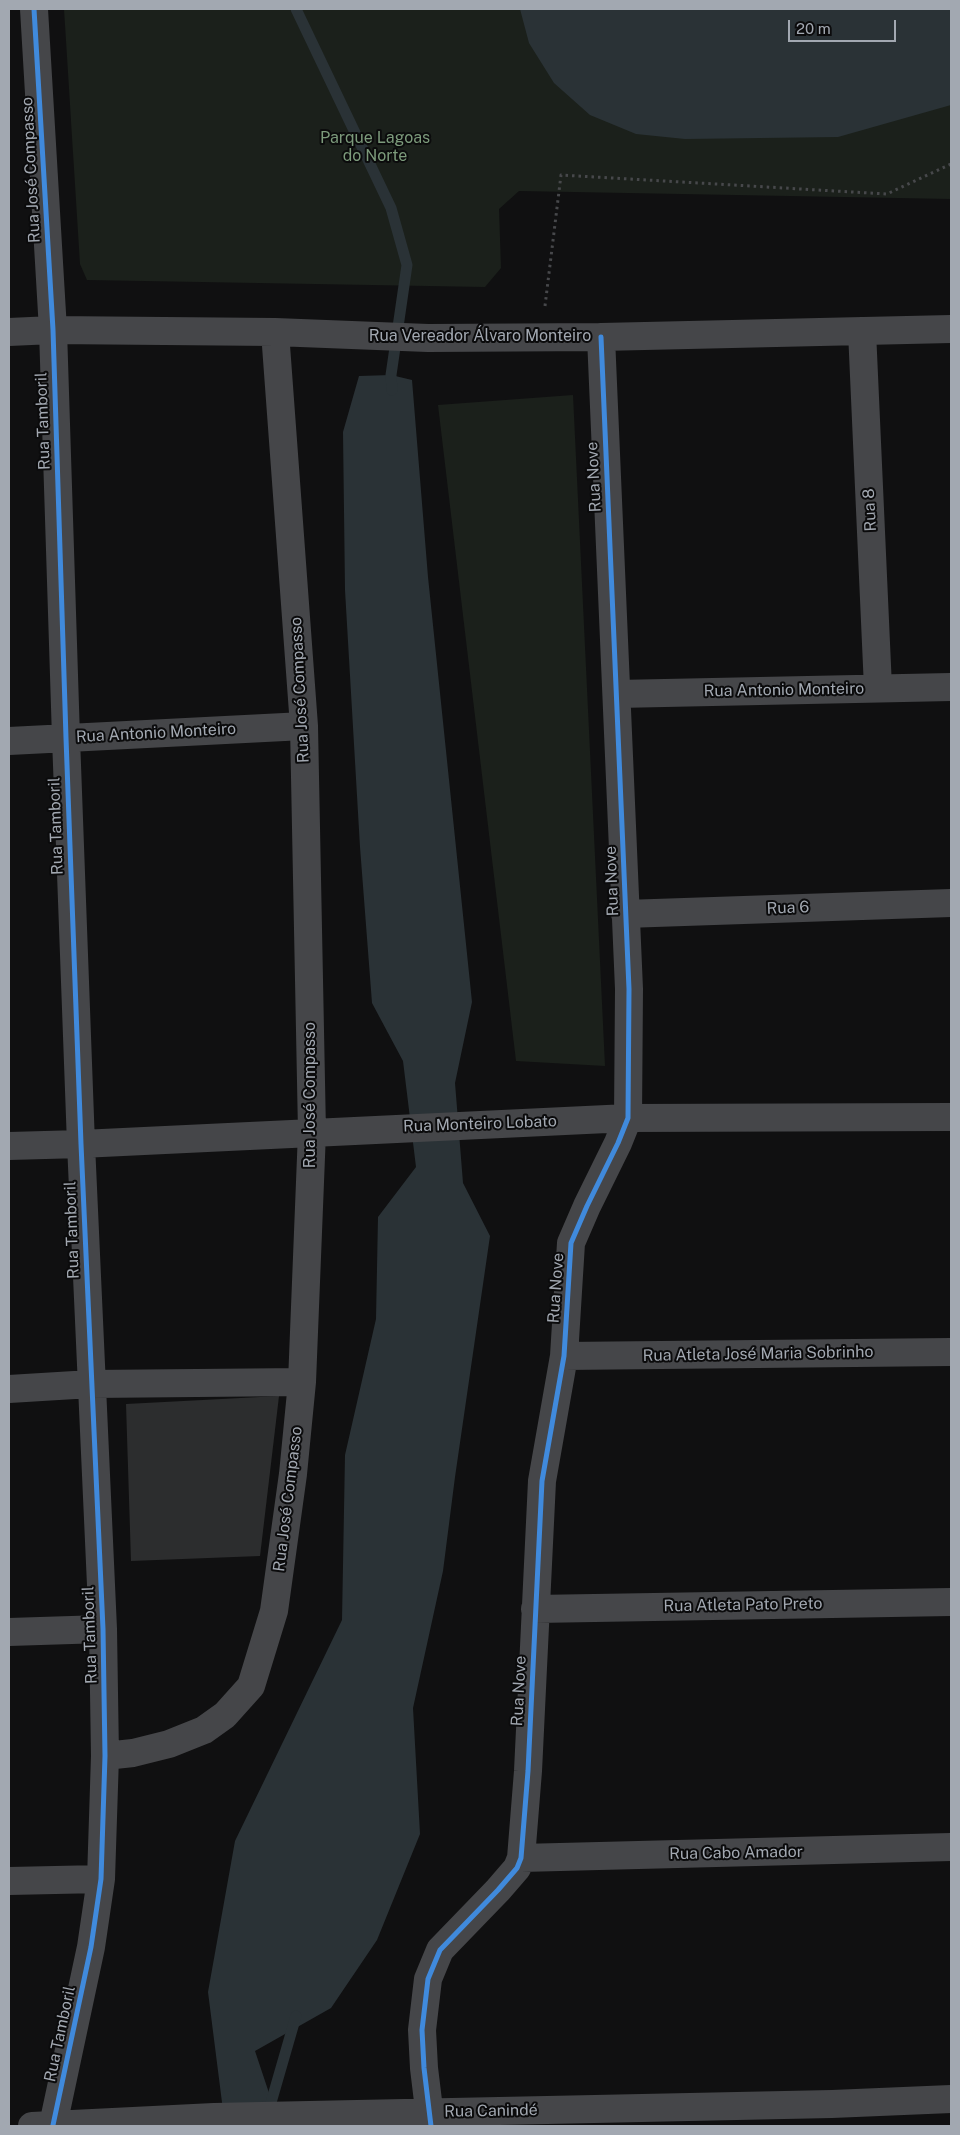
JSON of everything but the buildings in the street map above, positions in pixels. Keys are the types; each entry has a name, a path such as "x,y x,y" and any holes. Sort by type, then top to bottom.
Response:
{"street":[{"name":"Rua José Compasso","path":"34,9 53,330"},
{"name":"Rua Vereador Álvaro Monteiro","path":"9,332 53,330 275,332 428,338 951,329"},
{"name":"Rua Tamboril","path":"43,2126 91,1947 102,1879 105,1756 103,1629 81,1144 53,330"},
{"name":"Rua 8","path":"862,331 878,688"},
{"name":"Rua José Compasso","path":"105,1756 133,1753 160,1746 204,1730 226,1714 252,1686 274,1611 292,1474 302,1382 312,1132 304,726 275,332"},
{"name":"Rua Nove","path":"430,2119 422,2030 428,1979 440,1950 498,1890 517,1868 521,1858 525,1815 542,1481 564,1356 571,1244 628,1118 629,998 601,336"},
{"name":"Rua Antonio Monteiro","path":"617,694 951,687"},
{"name":"Rua Antonio Monteiro","path":"9,741 304,726"},
{"name":"Rua 6","path":"625,914 951,903"},
{"name":"Rua Monteiro Lobato","path":"9,1146 628,1118 951,1117"},
{"name":"Rua Atleta José Maria Sobrinho","path":"564,1356 951,1352"},
{"path":"9,1389 91,1384 302,1382"},
{"name":"Rua Atleta Pato Preto","path":"535,1609 951,1602"},
{"path":"9,1632 103,1629"},
{"name":"Rua Cabo Amador","path":"521,1858 951,1847"},
{"path":"9,1881 102,1879"},
{"name":"Rua Canindé","path":"43,2126 214,2117 282,2116 430,2119 832,2115 951,2099"}],"path":[{"path":"541,337 561,175 887,194 951,164"}],"green space":[{"name":"Parque Lagoas do Norte","path":"64,9 951,9 951,199 519,191 499,209 501,268 485,287 87,280 80,264"},
{"path":"573,395 605,1066 516,1061 438,405"}],"shaded area":[{"path":"520,9 951,9 951,105 838,137 685,139 636,134 590,115 554,83 529,43"},
{"path":"391,375 412,380 428,577 472,1002 455,1083 463,1183 490,1236 443,1571 413,1708 420,1834 377,1940 331,2008 255,2051 280,2126 225,2126 208,1992 235,1841 342,1620 345,1455 376,1319 378,1217 416,1167 403,1061 372,1003 360,847 345,590 343,432 359,376"}],"waterway":[{"path":"296,9 391,208 407,265 391,375 392,390"},
{"path":"268,2113 296,2016"}],"cycle path":[{"path":"34,9 53,330 81,1144 103,1629 105,1756 101,1879 91,1947 53,2125"},
{"path":"431,2126 424,2068 422,2030 428,1979 440,1950 498,1890 517,1868 521,1858 528,1771 542,1481 564,1356 571,1243 628,1118 629,989 601,337"}]}
